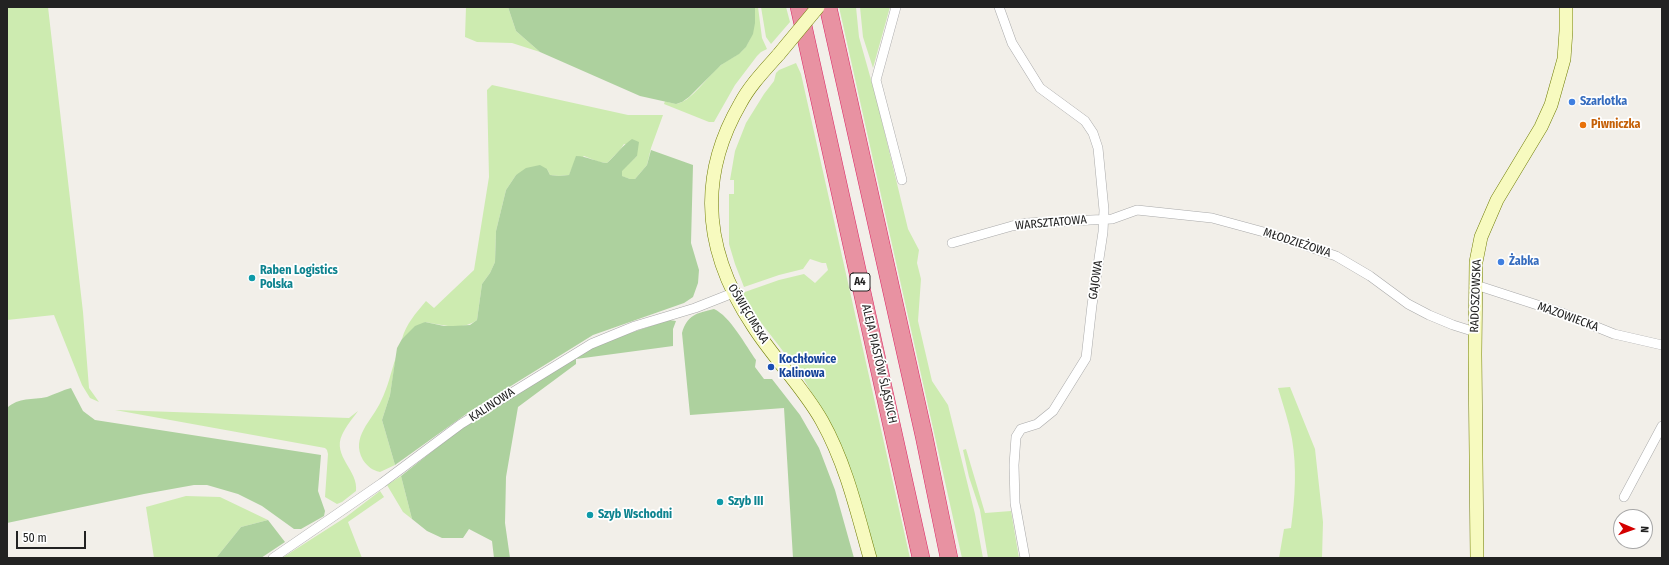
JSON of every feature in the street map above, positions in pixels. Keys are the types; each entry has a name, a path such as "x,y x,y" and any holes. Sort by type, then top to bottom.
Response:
{"highway":[{"name":"ALEJA PIASTÓW ŚLĄSKICH","path":"799,7 921,558"},
{"name":"A4","path":"828,7 950,558"}],"street":[{"name":"OŚWIĘCIMSKA","path":"818,7 752,85 740,103 726,133 715,166 710,196 711,218 719,255 734,293 752,326 809,401 830,436 849,483 870,558"},
{"path":"896,7 876,80 902,180"},
{"name":"GAJOWA","path":"999,7 1012,43 1040,88 1085,121 1093,133 1098,148 1104,220 1086,358 1052,411 1037,424 1022,430 1016,437 1014,496 1024,558"},
{"name":"RADOSZOWSKA","path":"1477,558 1475,330 1476,262 1478,246 1488,220 1512,174 1541,127 1556,93 1564,60 1566,7"},
{"name":"MŁODZIEŻOWA","path":"1104,220 1112,219 1138,210 1147,210 1212,218 1271,234 1336,256 1370,276 1408,304 1453,325 1469,330 1475,330"},
{"name":"WARSZTATOWA","path":"952,244 1000,229 1027,224 1104,220"},
{"name":"MAZOWIECKA","path":"1476,287 1482,287 1562,313 1614,334 1662,345"},
{"name":"KALINOWA","path":"273,558 382,483 461,424 591,344 636,326 695,308 734,293"},
{"path":"1624,498 1662,426"}],"green space":[{"path":"7,7 48,7 83,312 89,388 99,402 90,398 82,385 54,315 7,320"},
{"path":"466,7 508,7 516,31 540,52 512,43 477,42 465,37"},
{"path":"508,7 755,7 755,23 753,34 746,47 739,54 721,65 689,97 676,104 640,96 540,52 516,31"},
{"path":"755,7 758,7 762,38 767,49 757,56 735,85 714,122 709,122 664,104 665,101 678,103 687,99 720,66 744,49 753,31"},
{"path":"761,7 786,7 790,22 771,44 766,37"},
{"path":"839,7 856,7 859,37 877,101 908,229 919,250 917,263 921,279 918,321 932,381 948,405 975,514 983,558 962,558"},
{"path":"860,7 890,7 873,68 863,37"},
{"path":"796,63 801,74 910,558 875,558 833,430 802,376 753,312 742,293 779,280 804,274 815,283 828,270 826,263 810,259 803,269 779,275 744,287 729,244 729,194 734,194 734,180 730,180 735,151 746,123 774,81 776,73 779,70"},
{"path":"492,85 628,115 663,115 651,148 647,165 635,179 621,176 621,171 637,156 637,148 624,144 607,163 599,162 584,156 573,166 569,175 550,175 547,169 516,175 506,190 496,231 495,262 490,273 482,284 477,320 459,326 445,326 425,322 402,339 415,314 426,301 434,308 474,270 489,177 487,90"},
{"path":"632,139 639,142 637,156 622,171 622,176 635,179 647,165 651,150 693,165 691,243 699,270 698,283 693,297 684,303 593,335 469,412 395,465 382,420 390,395 397,348 402,339 415,326 425,322 444,326 453,326 470,325 477,320 482,284 490,273 495,262 496,231 506,190 516,175 526,168 540,165 547,169 550,175 569,175 576,156 607,163"},
{"path":"714,309 726,318 737,332 756,360 755,367 764,379 772,379 800,415 819,448 835,490 854,558 793,558 784,408 690,415 682,333 687,322 694,316"},
{"path":"669,320 676,321 673,329 673,346 576,359 576,364 518,407 506,477 505,523 510,558 494,558 492,541 469,529 463,538 442,538 427,531 412,519 401,476 463,427 594,345"},
{"path":"396,357 390,395 382,420 395,465 380,472 370,468 363,460 359,444 364,429 377,408 388,385"},
{"path":"1290,387 1315,449 1323,522 1322,558 1279,558 1284,529 1291,528 1295,472 1294,450 1291,433 1278,388"},
{"path":"71,388 83,411 95,420 321,455 318,491 325,511 324,516 301,529 294,529 262,506 238,494 207,485 194,485 7,523 7,408 21,400 47,397"},
{"path":"115,410 349,418 358,411 345,428 340,443 340,450 354,477 356,491 337,504 325,497 328,454 325,448"},
{"path":"966,449 985,513 1011,511 1019,558 988,558 980,510 969,477 963,450"},
{"path":"401,476 412,519 403,512 387,485"},
{"path":"380,491 384,497 348,522 362,558 282,558 346,517"},
{"path":"186,496 220,497 268,520 241,527 216,558 154,558 146,507"},
{"path":"268,520 285,542 261,558 216,558 241,527"}],"place":[{"name":"Szarlotka","path":"1572,102"},
{"name":"Piwniczka","path":"1583,125"},
{"name":"Żabka","path":"1501,262"},
{"name":"Raben Logistics Polska","path":"252,278"},
{"name":"Kochłowice Kalinowa","path":"771,367"},
{"name":"Szyb III","path":"720,502"},
{"name":"Szyb Wschodni","path":"590,515"}]}
